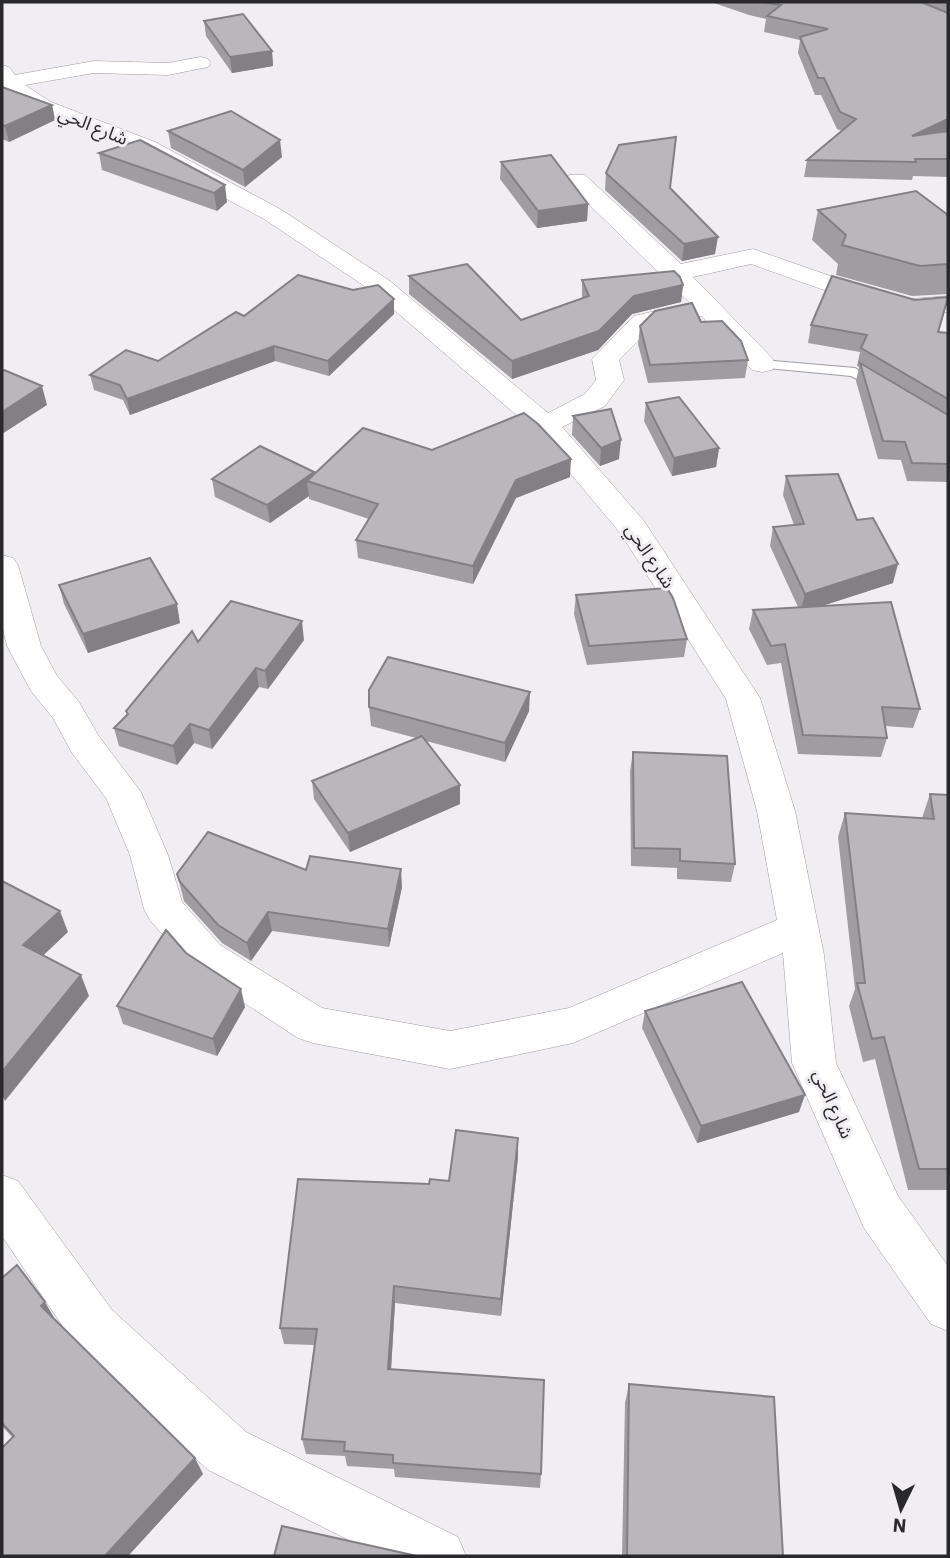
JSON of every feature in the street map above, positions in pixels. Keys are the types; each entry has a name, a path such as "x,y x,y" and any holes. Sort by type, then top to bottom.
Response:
{"street":[{"path":"7,83 94,67 168,69 201,63"},
{"name":"شارع الحي","path":"7,83 44,106 147,147 272,214 380,286 545,425 633,528 743,698 776,811 804,955 814,1063 881,1212 948,1307"},
{"path":"577,180 676,273 762,364"},
{"path":"676,273 753,256 830,284 911,307 948,304"},
{"path":"545,425 595,400 610,380 605,359 643,321 708,307"},
{"path":"2,565 24,646 43,684 67,711 85,744 122,792 149,855 164,909 206,957 313,1025 450,1050 573,1025 797,929"},
{"path":"2,1197 94,1328 227,1451 439,1556"}],"lane":[{"path":"762,364 855,372 890,393"}],"building":[{"path":"762,2 921,2 948,13 948,119 912,136 948,131 948,159 915,159 916,162 807,160 856,119 840,112 824,78 818,78 800,37 828,29 767,16 781,5"},
{"path":"243,14 272,51 230,57 204,21"},
{"path":"2,87 52,105 2,125"},
{"path":"231,111 280,140 243,170 168,131"},
{"path":"676,137 670,188 718,237 684,244 606,173 619,145"},
{"path":"140,140 225,185 214,193 99,153"},
{"path":"551,155 588,204 538,211 501,162"},
{"path":"916,191 948,215 948,264 920,266 842,245 846,235 818,210"},
{"path":"467,264 521,320 589,296 582,280 674,271 683,285 634,296 599,331 512,361 409,276"},
{"path":"298,275 353,290 378,285 394,299 328,361 274,346 127,399 120,385 90,375 126,350 158,361 236,312 244,316"},
{"path":"832,276 915,300 948,297 938,332 948,333 948,399 861,348 867,335 811,325"},
{"path":"692,303 701,322 722,321 741,341 748,360 650,365 640,326 655,311"},
{"path":"860,363 948,415 948,464 912,463 905,442 883,441"},
{"path":"2,371 42,386 2,412"},
{"path":"679,397 719,448 674,458 646,403"},
{"path":"611,409 621,440 601,448 573,416"},
{"path":"524,413 571,459 516,480 473,566 356,540 378,504 307,481 363,428 432,450"},
{"path":"260,446 314,472 267,505 212,479"},
{"path":"838,474 857,520 873,518 898,564 805,594 773,527 804,524 786,476"},
{"path":"150,558 177,604 83,634 59,585"},
{"path":"667,588 687,639 589,646 576,595"},
{"path":"231,601 302,621 265,671 256,668 209,730 190,724 173,746 114,728 128,714 126,711 192,631 198,642"},
{"path":"891,602 920,709 882,707 887,738 803,735 785,644 771,646 753,610"},
{"path":"388,657 530,692 505,743 369,707 369,690"},
{"path":"422,736 460,785 348,833 312,781"},
{"path":"633,752 727,756 735,864 680,861 680,849 634,848"},
{"path":"930,794 948,795 948,1169 919,1169 884,1037 872,1039 857,983 865,983 845,813 934,819"},
{"path":"208,832 306,870 310,856 401,869 388,929 268,912 247,943 218,925 180,882 177,874"},
{"path":"2,881 60,911 23,945 81,975 2,1072"},
{"path":"166,930 186,953 241,989 213,1039 117,1006"},
{"path":"742,982 805,1095 701,1126 645,1011"},
{"path":"456,1130 518,1138 501,1299 394,1286 388,1369 544,1380 541,1474 393,1463 393,1455 344,1451 345,1442 302,1439 317,1329 280,1328 298,1179 429,1184 430,1179 449,1181"},
{"path":"17,1265 45,1302 41,1306 195,1458 105,1556 2,1556 2,1448 14,1436 2,1423 2,1278"},
{"path":"629,1384 774,1397 783,1556 627,1556"},
{"path":"282,1526 417,1556 274,1556"}]}
